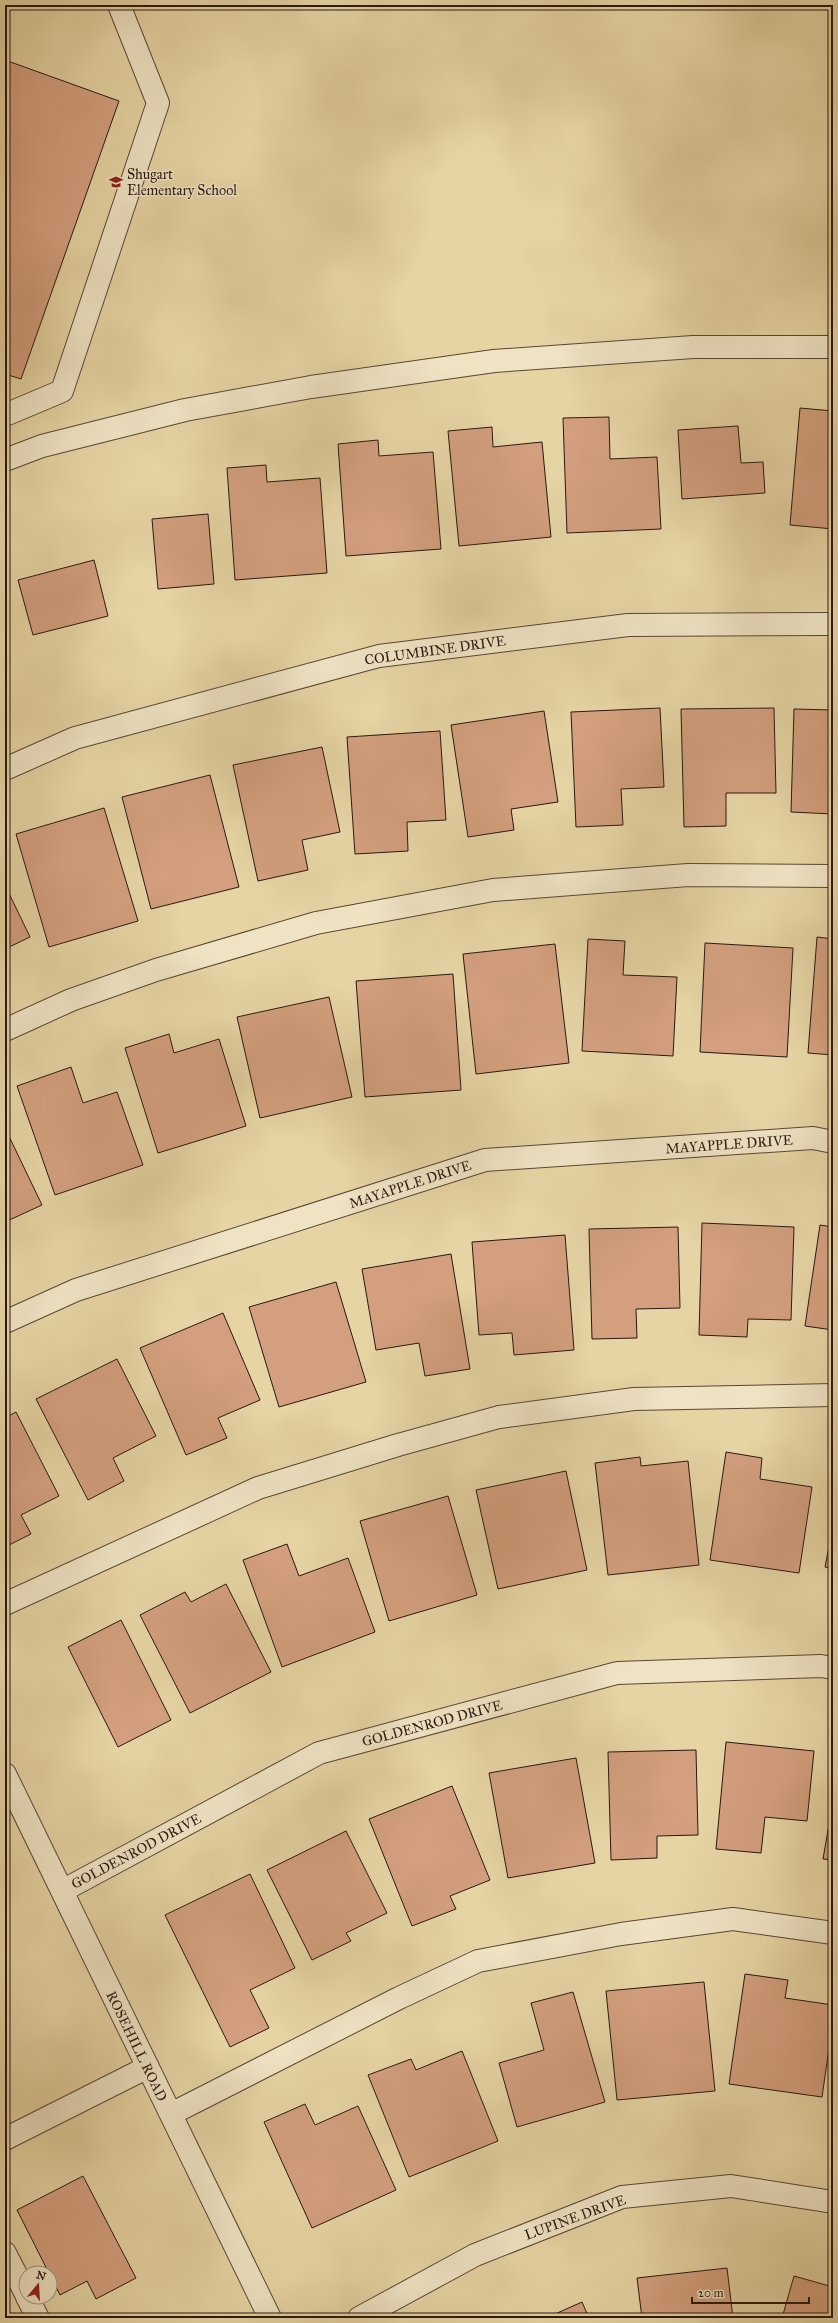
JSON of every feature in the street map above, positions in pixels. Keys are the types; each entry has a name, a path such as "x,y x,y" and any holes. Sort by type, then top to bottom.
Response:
{"street":[{"path":"5,415 62,391 158,103 119,5"},
{"path":"5,460 42,446 185,410 311,387 494,361 693,347 833,347"},
{"name":"COLUMBINE DRIVE","path":"5,769 75,738 379,656 628,625 833,624"},
{"path":"5,1030 71,1000 156,970 316,923 485,891 688,875 833,876"},
{"name":"MAYAPPLE DRIVE","path":"5,1322 76,1290 485,1160 813,1138 833,1142"},
{"path":"5,1604 258,1488 398,1445 499,1417 634,1399 833,1395"},
{"name":"GOLDENROD DRIVE","path":"62,1891 320,1753 617,1673 821,1666 833,1668"},
{"name":"ROSEHILL ROAD","path":"5,1774 270,2318"},
{"path":"171,2114 399,1998 478,1961 621,1934 733,1919 833,1933"},
{"path":"5,2139 148,2067"},
{"name":"LUPINE DRIVE","path":"359,2318 475,2255 622,2197 731,2186 833,2202"},
{"path":"5,2253 18,2278"},
{"path":"32,2305 38,2318"}],"building":[{"path":"5,60 119,101 21,379 5,374"},
{"path":"800,408 833,411 833,529 790,525"},
{"path":"609,417 610,459 657,457 661,529 567,533 563,418"},
{"path":"738,426 741,463 763,462 765,493 682,499 678,430"},
{"path":"492,427 493,447 542,442 551,537 459,546 448,431"},
{"path":"378,440 379,456 433,452 441,549 346,556 338,444"},
{"path":"266,465 267,482 320,478 327,573 235,580 227,468"},
{"path":"208,514 214,584 158,589 152,519"},
{"path":"94,560 108,616 33,635 18,580"},
{"path":"660,708 664,787 621,789 623,825 576,827 571,712"},
{"path":"774,708 776,793 726,793 726,826 684,827 681,709"},
{"path":"794,709 833,710 833,814 791,812"},
{"path":"544,711 558,802 511,809 514,830 468,837 451,725"},
{"path":"440,731 446,820 407,822 408,851 355,854 347,737"},
{"path":"322,747 340,832 302,840 308,870 258,881 233,765"},
{"path":"210,775 239,887 151,909 122,797"},
{"path":"104,808 138,921 49,947 16,834"},
{"path":"5,885 30,937 5,949"},
{"path":"817,937 833,939 833,1055 808,1053"},
{"path":"588,939 625,941 623,975 677,977 673,1056 582,1051"},
{"path":"705,943 793,948 787,1057 700,1052"},
{"path":"555,944 569,1063 476,1074 463,954"},
{"path":"453,974 461,1090 365,1097 356,981"},
{"path":"329,997 352,1097 260,1118 237,1017"},
{"path":"169,1034 174,1053 219,1039 246,1126 158,1153 125,1048"},
{"path":"71,1067 83,1103 117,1092 143,1165 55,1195 17,1086"},
{"path":"5,1128 42,1205 5,1222"},
{"path":"702,1223 794,1227 791,1320 748,1319 747,1337 699,1335"},
{"path":"820,1225 833,1227 833,1330 805,1326"},
{"path":"678,1227 680,1308 636,1309 637,1338 592,1339 589,1229"},
{"path":"565,1235 574,1350 514,1355 512,1333 479,1335 472,1242"},
{"path":"451,1254 470,1369 425,1376 419,1343 376,1350 362,1269"},
{"path":"336,1282 366,1382 279,1407 249,1307"},
{"path":"223,1313 260,1400 218,1418 227,1438 186,1455 140,1348"},
{"path":"117,1359 156,1436 113,1458 124,1481 88,1500 36,1399"},
{"path":"16,1412 59,1496 21,1515 31,1534 5,1547 5,1418"},
{"path":"726,1452 762,1458 760,1479 812,1487 799,1573 710,1560"},
{"path":"640,1457 641,1466 688,1461 699,1565 608,1575 595,1463"},
{"path":"566,1471 587,1570 498,1589 476,1490"},
{"path":"448,1496 477,1595 389,1621 360,1521"},
{"path":"833,1526 833,1569 825,1567"},
{"path":"287,1544 299,1576 348,1558 375,1632 282,1667 243,1560"},
{"path":"226,1584 271,1672 190,1713 140,1615 185,1592 191,1602"},
{"path":"121,1620 171,1720 118,1747 68,1647"},
{"path":"726,1742 814,1751 807,1821 765,1817 761,1853 716,1849"},
{"path":"696,1750 698,1835 657,1836 657,1858 611,1860 608,1752"},
{"path":"576,1758 595,1863 508,1878 489,1773"},
{"path":"452,1786 490,1880 450,1896 456,1909 412,1926 369,1819"},
{"path":"833,1801 833,1860 823,1859"},
{"path":"346,1831 387,1913 346,1933 351,1941 312,1960 267,1870"},
{"path":"250,1874 295,1968 250,1990 269,2028 230,2047 165,1915"},
{"path":"745,1974 788,1980 785,1998 833,2005 833,2021 822,2097 729,2084"},
{"path":"704,1982 715,2091 617,2100 606,1991"},
{"path":"573,1992 605,2102 517,2127 499,2063 544,2050 531,2003"},
{"path":"462,2051 498,2141 409,2177 368,2075 411,2059 416,2070"},
{"path":"305,2104 315,2125 358,2106 396,2190 312,2228 264,2122"},
{"path":"83,2176 136,2278 96,2299 87,2281 60,2295 58,2291 58,2265 45,2265 17,2210"},
{"path":"727,2268 733,2318 642,2318 637,2278"},
{"path":"794,2276 833,2287 833,2318 782,2318"},
{"path":"582,2302 589,2318 546,2318"}],"place":[{"name":"Shugart Elementary School","path":"116,182"}]}
